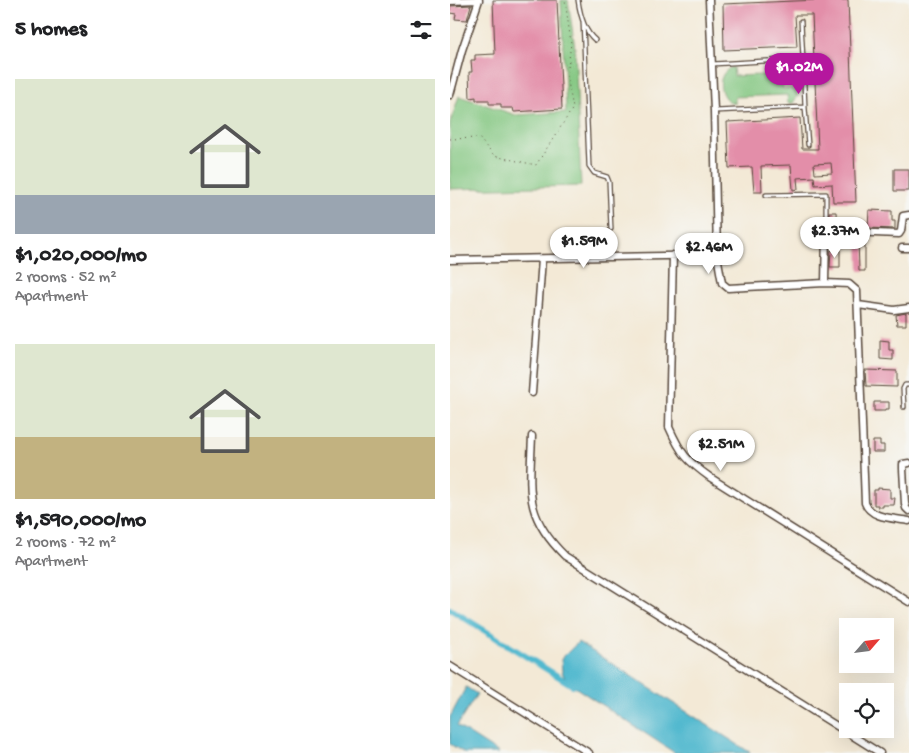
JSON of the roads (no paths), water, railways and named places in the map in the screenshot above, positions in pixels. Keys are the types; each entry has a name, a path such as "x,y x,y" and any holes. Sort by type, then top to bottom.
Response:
{"street":[{"path":"450,1 479,0 462,50 450,95"},
{"path":"709,0 714,111 717,255 722,283 728,288 825,283 848,284 857,291 865,504 868,510 874,514 909,521"},
{"path":"825,283 826,230 899,234 902,217 909,215"},
{"path":"673,255 669,427 677,445 690,464 909,602"},
{"path":"450,260 717,255"},
{"path":"532,393 542,259"},
{"path":"858,305 894,310 909,308"},
{"path":"532,436 530,489 532,507 539,524 549,540 565,556 880,753"},
{"path":"909,463 903,464 902,469 904,504 909,511"},
{"path":"450,666 589,753"}],"lane":[{"path":"578,0 588,34 595,40"},
{"path":"584,21 589,166 594,173 607,177 609,182 611,229"},
{"path":"801,21 808,145"},
{"path":"712,64 803,59"},
{"path":"714,111 805,107"},
{"path":"766,195 826,194 826,230"},
{"path":"904,407 903,389 905,385 909,385"}],"water":[{"path":"578,642 751,753 675,753 567,682 562,672 561,659"},
{"path":"466,687 477,694 457,726 499,753 464,753 450,744 450,717"}],"waterway":[{"path":"450,609 572,685"}]}
